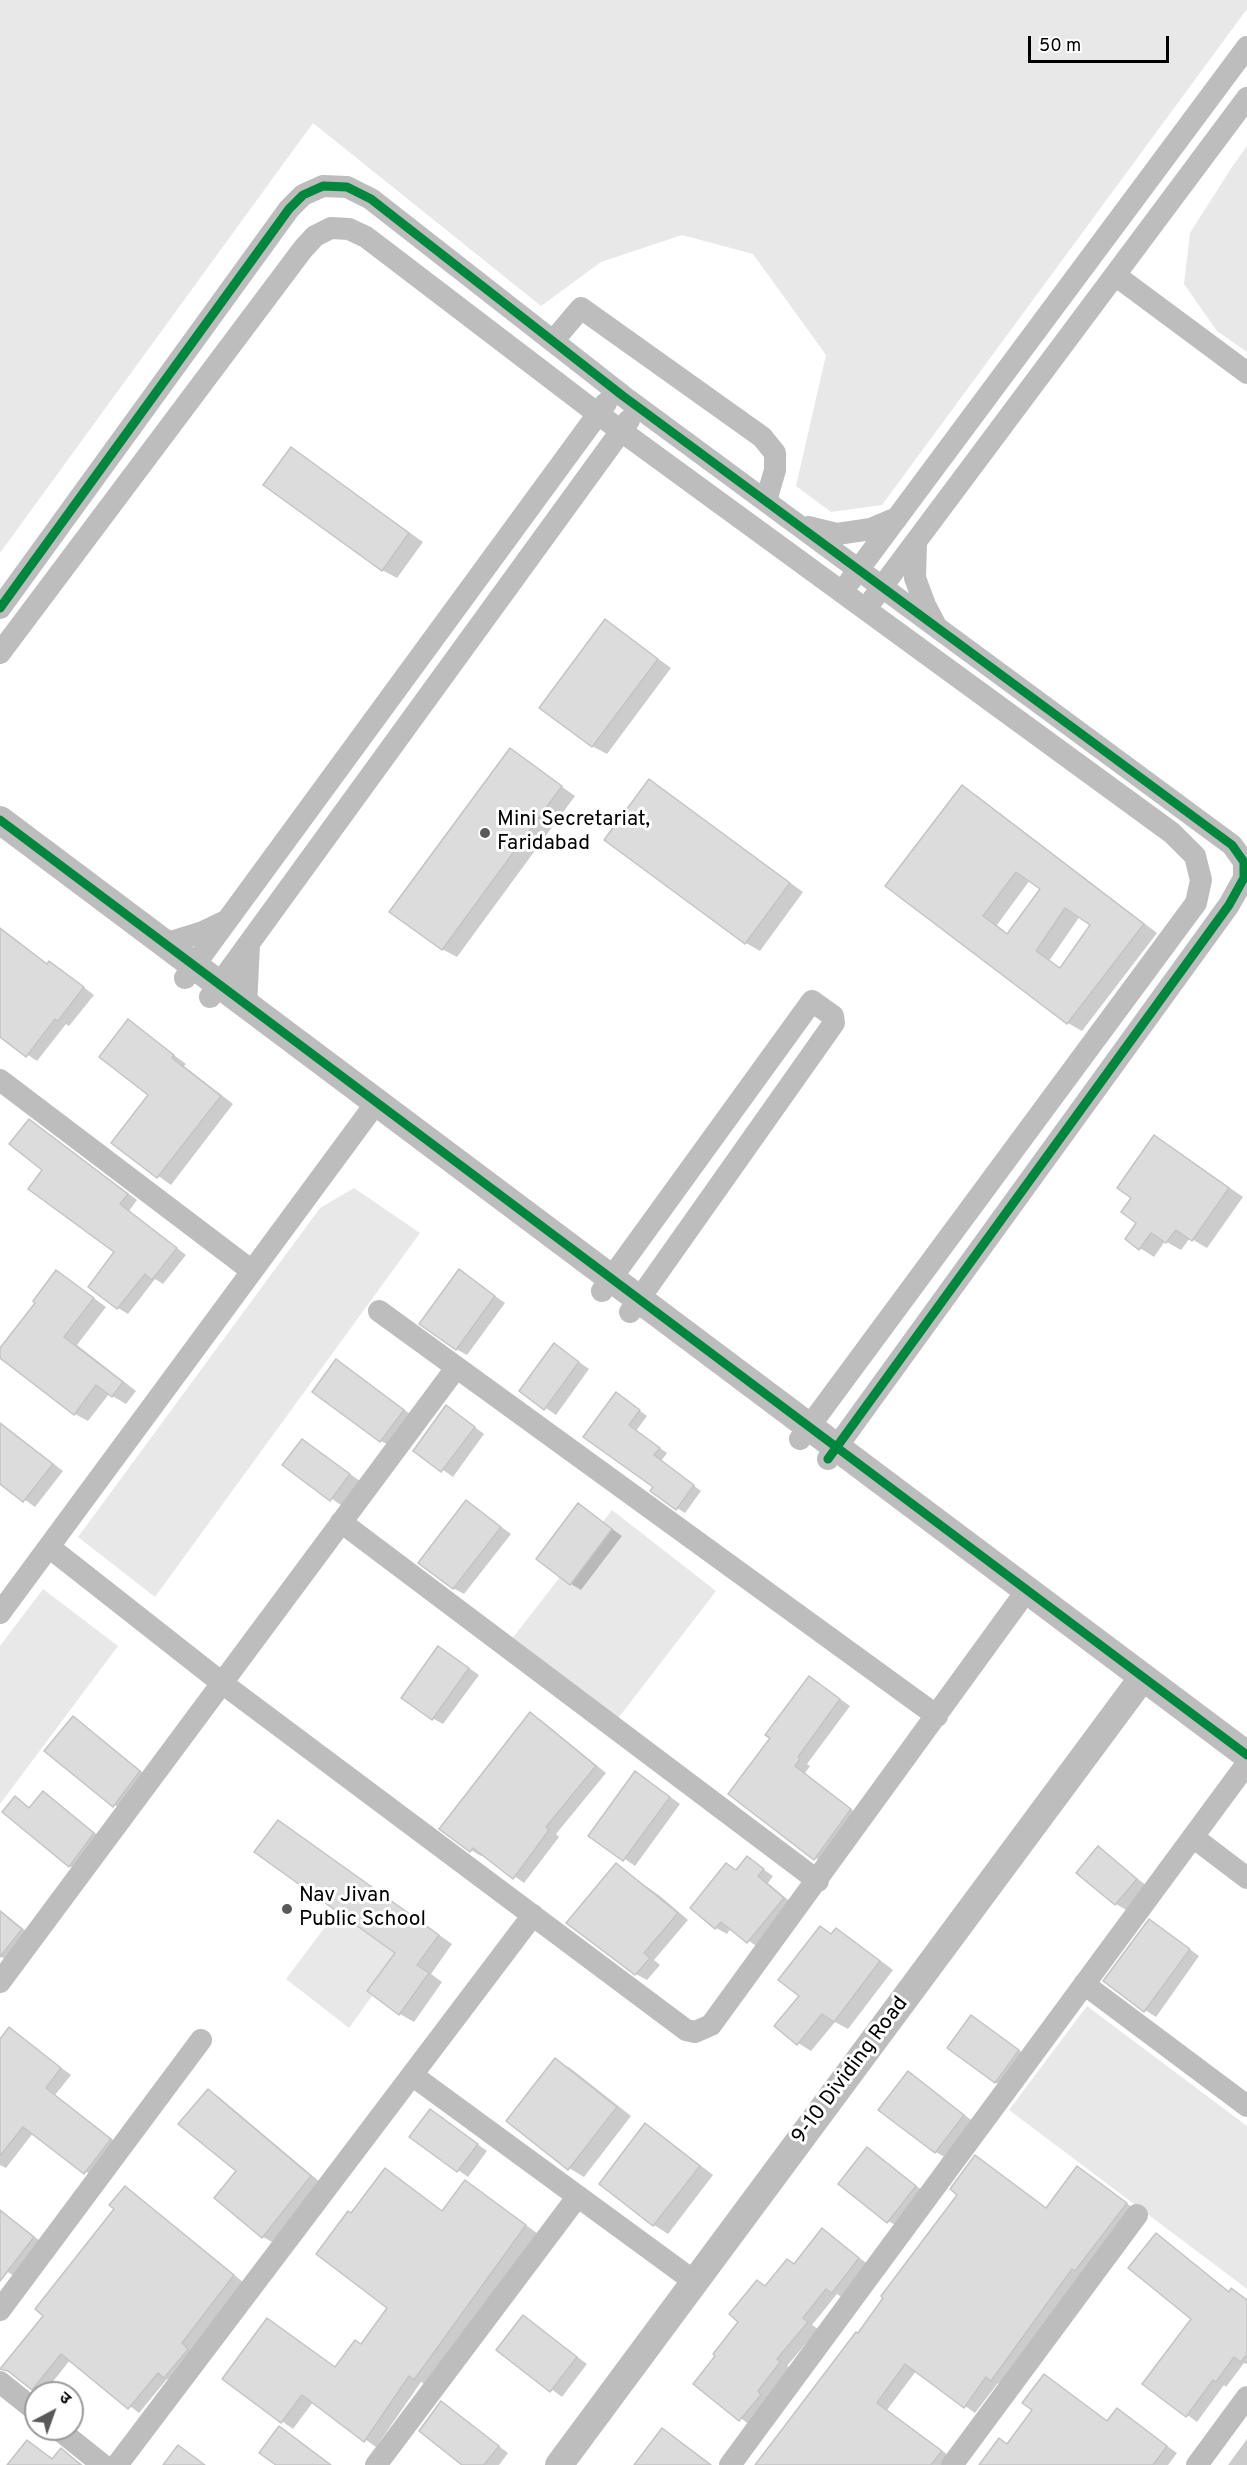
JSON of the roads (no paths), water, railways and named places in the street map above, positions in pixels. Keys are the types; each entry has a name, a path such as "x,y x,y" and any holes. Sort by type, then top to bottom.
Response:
{"street":[{"path":"842,592 1247,47"},
{"path":"866,609 1247,98"},
{"path":"0,608 289,209 303,195 323,186 347,187 371,199 616,390 1232,845 1244,862 1244,878 1222,915 832,1454"},
{"path":"0,653 303,249 315,236 331,228 349,229 366,237 598,414 1172,833 1195,856 1201,880 1196,903 804,1433"},
{"path":"1115,275 1247,373"},
{"path":"554,341 581,309 754,431 775,453 775,470 766,501"},
{"path":"189,972 616,390"},
{"path":"214,991 620,430 640,408"},
{"path":"797,524 837,534 871,529 897,518"},
{"path":"916,543 915,578 936,626"},
{"path":"0,820 162,942 189,972"},
{"path":"0,838 189,972 1246,1765 730,2465"},
{"path":"162,942 171,942 203,932 227,920"},
{"path":"246,1006 249,944"},
{"path":"214,991 246,1006 372,1110"},
{"path":"606,1285 812,1001 833,1016 834,1023 634,1306"},
{"path":"2,1086 252,1271"},
{"path":"0,1613 372,1110"},
{"path":"379,1311 937,1716"},
{"path":"0,1982 456,1368"},
{"path":"341,1522 818,1881"},
{"path":"49,1547 222,1683 686,2030 695,2032 711,2025 818,1881 1023,1596"},
{"name":"9-10 Dividing Road","path":"559,2465 1139,1683"},
{"path":"1193,1837 1247,1878"},
{"path":"117,2465 533,1915"},
{"path":"1084,1984 1247,2106"},
{"path":"0,2310 201,2040"},
{"path":"412,2074 695,2282"},
{"path":"376,2465 578,2196"},
{"path":"952,2465 1137,2214"},
{"path":"0,2382 24,2401"},
{"path":"1197,2465 1247,2397"},
{"path":"73,2441 103,2465"}],"place":[{"name":"Mini Secretariat, Faridabad","path":"485,833"},
{"name":"Nav Jivan Public School","path":"287,1909"}]}
